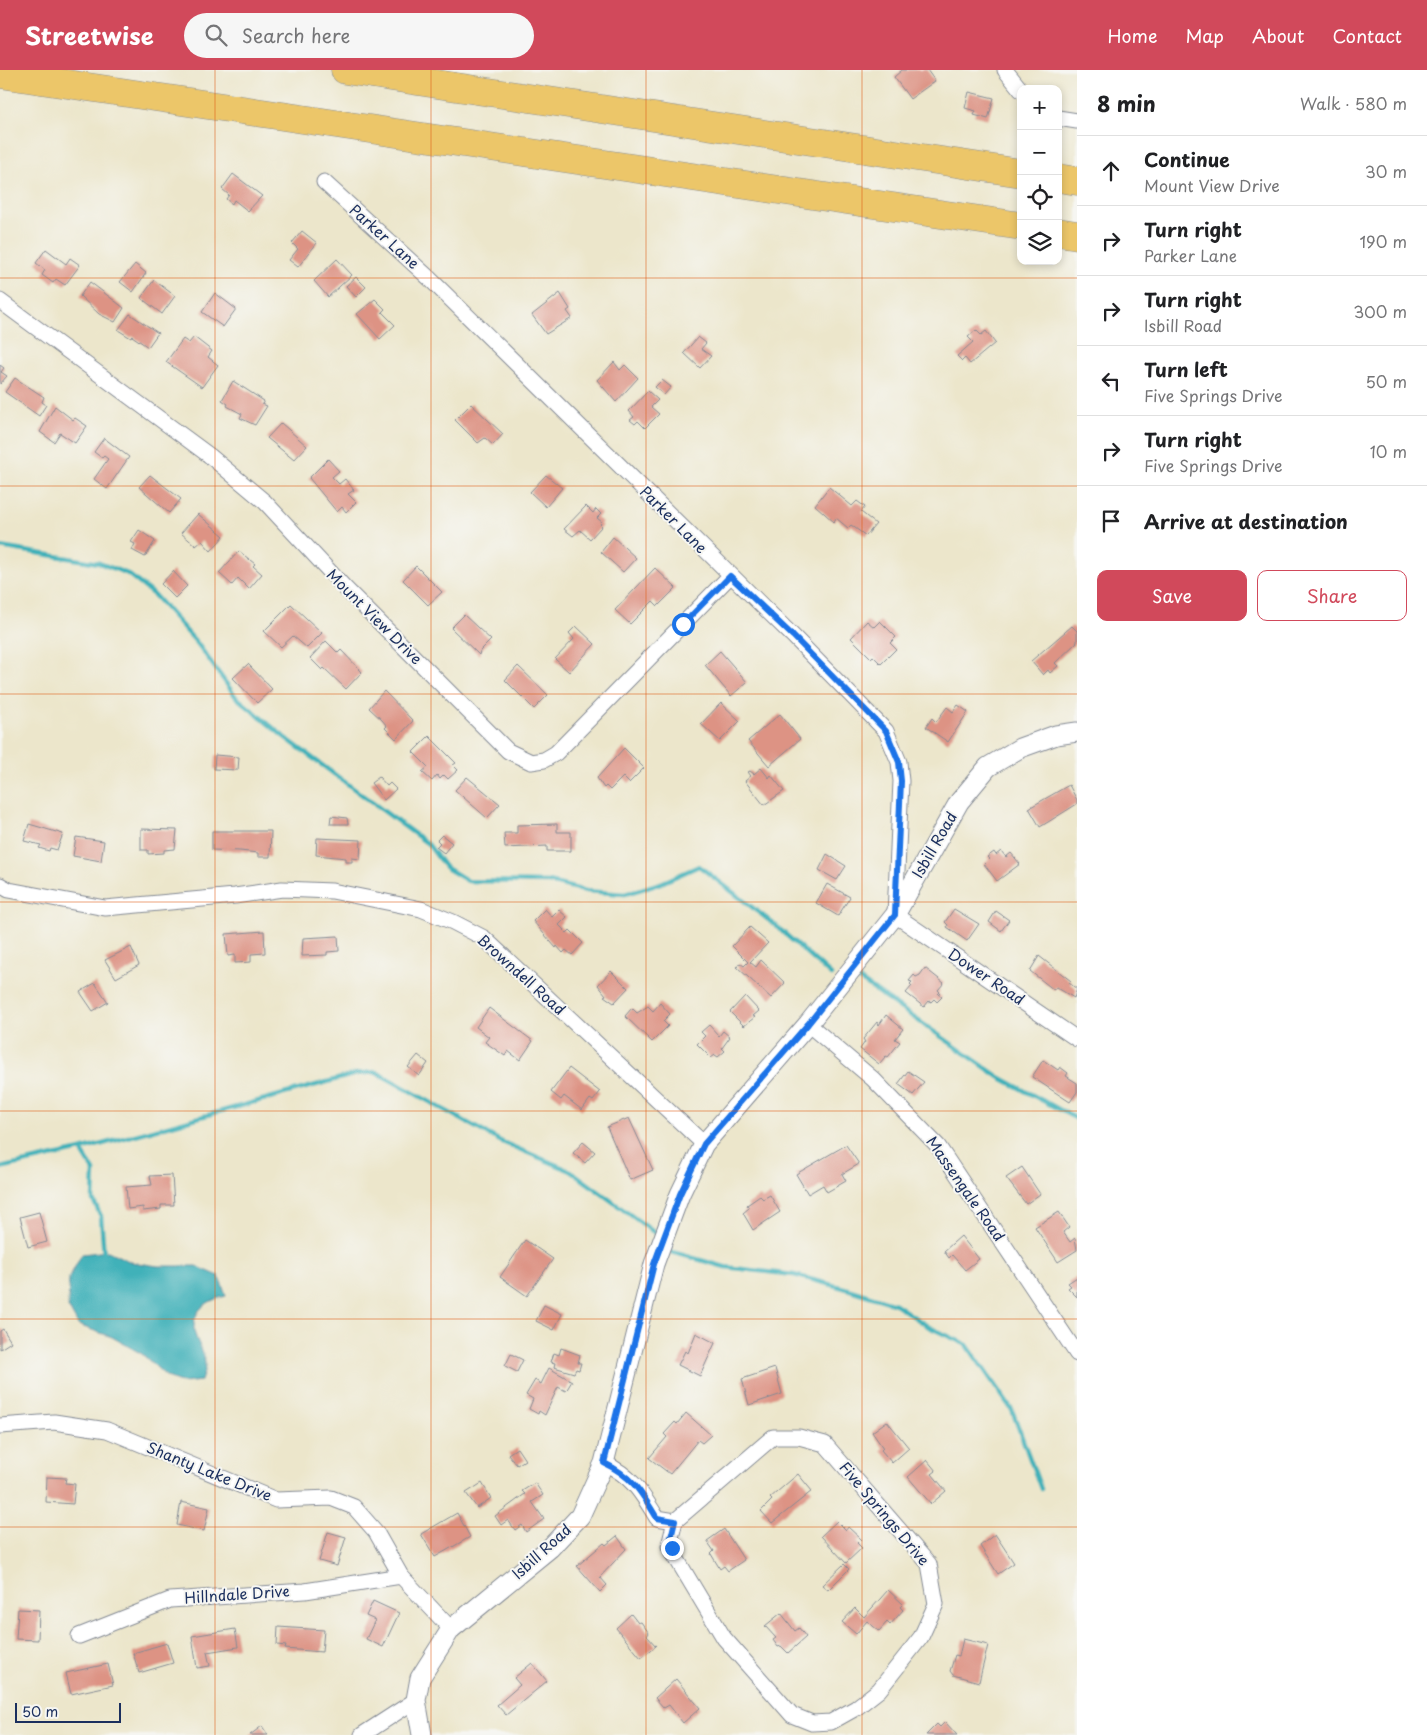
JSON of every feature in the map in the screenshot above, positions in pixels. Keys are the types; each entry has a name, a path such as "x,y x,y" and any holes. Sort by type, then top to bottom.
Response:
{"highway":[{"path":"345,70 1017,172"},
{"path":"432,70 572,104"},
{"path":"0,74 1017,225"},
{"path":"0,92 68,96 108,91"},
{"path":"1062,179 1077,181"},
{"path":"1062,233 1077,235"}],"street":[{"path":"1005,70 1017,85"},
{"path":"1062,119 1077,121"},
{"name":"Parker Lane","path":"324,182 429,278 793,636 886,731 899,762 901,781 895,915"},
{"name":"Mount View Drive","path":"0,301 210,456 265,502 347,590 469,713 508,751 523,760 531,762 544,760 556,753 730,576"},
{"name":"Isbill Road","path":"422,1735 416,1700 420,1678 451,1628 550,1548 580,1516 604,1463 654,1264 680,1194 704,1144 808,1024 895,915 959,802 988,767 1020,748 1056,735 1077,732"},
{"name":"Browndell Road","path":"0,885 9,890 105,908 235,896 282,889 332,891 421,908 484,938 704,1144"},
{"name":"Dower Road","path":"895,915 1077,1039"},
{"name":"Massengale Road","path":"808,1024 873,1078 938,1146 1077,1354"},
{"name":"Shanty Lake Drive","path":"0,1426 54,1422 107,1430 276,1500 331,1498 354,1507 376,1532 401,1576 451,1628"},
{"name":"Five Springs Drive","path":"773,1437 799,1438 825,1444 929,1564 936,1604 921,1637 879,1690 856,1708 831,1722 812,1723 792,1715 724,1638 669,1546 675,1521 773,1437"},
{"path":"604,1463 620,1470 636,1484 657,1518 675,1521"},
{"name":"Hillndale Drive","path":"79,1636 170,1600 305,1591 401,1576"},
{"path":"362,1735 416,1700"}],"water":[{"path":"108,1251 131,1262 158,1266 196,1266 219,1276 226,1296 203,1306 199,1310 194,1322 195,1334 205,1361 205,1370 201,1381 183,1383 167,1377 142,1354 112,1337 78,1325 68,1307 69,1278 82,1254"}],"building":[{"path":"902,70 927,70 935,81 910,99 894,77"},
{"path":"969,92 994,98 988,119 974,115 976,111 965,108"},
{"path":"233,174 262,196 248,211 234,200 232,204 226,199 229,195 222,189"},
{"path":"302,231 317,243 298,267 289,260 298,249 292,243"},
{"path":"46,249 66,264 70,258 80,265 65,285 56,279 53,283 42,275 45,270 36,263"},
{"path":"337,259 352,275 328,297 314,281"},
{"path":"135,264 146,273 133,292 120,282"},
{"path":"356,277 366,287 356,297 346,286"},
{"path":"154,280 175,296 162,314 141,298"},
{"path":"90,282 124,308 115,322 99,314 80,296"},
{"path":"215,293 236,309 223,327 202,312"},
{"path":"560,293 570,309 567,311 572,318 546,334 532,315"},
{"path":"375,299 385,309 382,312 395,325 380,339 357,314"},
{"path":"130,314 158,333 148,347 132,336 131,338 118,330"},
{"path":"976,330 981,335 986,331 995,343 970,364 965,358 962,361 957,356 973,342 968,337"},
{"path":"194,337 212,351 208,357 218,365 202,387 166,362 183,339 189,343"},
{"path":"698,337 706,343 701,349 711,356 700,368 684,353"},
{"path":"614,362 620,370 625,365 638,378 616,402 597,380"},
{"path":"0,365 4,368 1,372 7,376 0,384"},
{"path":"15,378 44,397 42,402 46,405 39,416 5,392"},
{"path":"662,380 671,387 664,395 655,387"},
{"path":"233,381 264,401 262,404 267,406 255,425 240,418 242,414 227,406 228,404 222,400"},
{"path":"648,391 658,400 651,407 659,414 645,428 638,421 635,424 630,420 634,417 629,411"},
{"path":"471,404 503,434 493,445 485,438 478,443 455,420"},
{"path":"55,406 73,420 75,418 87,426 75,443 60,433 54,442 40,432"},
{"path":"281,423 307,446 294,460 267,438"},
{"path":"104,438 129,457 107,489 94,479 108,459 104,456 102,458 94,452"},
{"path":"328,459 339,471 332,477 339,484 345,479 354,490 348,494 356,502 346,512 342,507 337,512 309,478"},
{"path":"150,475 181,499 169,513 139,487"},
{"path":"546,475 562,488 546,507 530,492"},
{"path":"829,487 852,506 857,501 865,507 861,512 876,524 866,536 851,525 848,528 836,518 834,522 815,505"},
{"path":"586,506 593,513 596,509 601,514 597,518 602,522 600,524 602,526 590,539 580,530 573,536 564,529"},
{"path":"198,514 224,536 211,551 202,541 196,546 181,533"},
{"path":"139,530 155,541 145,557 132,550 135,544 131,542"},
{"path":"613,537 636,558 623,572 601,552"},
{"path":"239,551 255,564 253,566 262,574 249,589 238,578 232,585 219,573"},
{"path":"416,566 442,592 428,605 403,580"},
{"path":"655,568 676,588 658,606 653,601 630,624 615,610"},
{"path":"173,571 187,586 175,598 161,584"},
{"path":"291,604 322,633 307,648 293,636 281,647 264,631"},
{"path":"464,615 491,640 480,651 479,655 451,628"},
{"path":"867,621 874,627 880,621 896,637 890,643 896,649 881,664 873,656 871,658 851,638"},
{"path":"576,626 595,644 569,672 555,659 574,639 569,633"},
{"path":"1072,626 1077,631 1077,642 1055,663 1058,666 1050,673 1048,670 1043,675 1031,661"},
{"path":"326,641 338,653 341,650 362,672 346,689 324,668 322,670 310,658"},
{"path":"720,651 747,682 731,696 705,665"},
{"path":"248,664 272,689 257,703 233,678"},
{"path":"518,666 548,695 534,709 505,680"},
{"path":"384,691 413,721 396,739 385,728 387,726 382,720 369,708"},
{"path":"721,703 740,721 720,741 701,724"},
{"path":"958,705 968,712 948,742 926,727 932,718 936,722 947,707 953,712"},
{"path":"780,714 800,739 769,766 748,741"},
{"path":"429,736 456,763 453,765 458,770 448,779 444,775 440,779 437,775 432,781 422,772 428,767 413,752"},
{"path":"624,748 644,768 629,783 623,777 610,790 606,786 604,788 597,778"},
{"path":"215,755 239,757 238,770 214,769"},
{"path":"761,768 769,778 771,775 784,791 764,805 745,781 751,776 748,772 750,771 754,774"},
{"path":"379,777 387,786 390,783 396,789 384,800 371,783"},
{"path":"467,777 500,804 487,818 455,790"},
{"path":"1069,785 1077,800 1077,804 1040,827 1029,808"},
{"path":"331,816 347,818 348,824 330,824"},
{"path":"29,824 63,834 57,850 50,848 49,851 39,848 41,845 24,841"},
{"path":"557,824 557,832 571,832 571,851 547,851 547,846 505,848 504,833 517,833 517,825"},
{"path":"141,829 177,830 175,849 164,850 164,853 148,854 148,850 141,850"},
{"path":"212,831 271,831 270,857 258,857 258,853 212,850"},
{"path":"442,835 452,843 444,853 436,847 440,843 437,840"},
{"path":"76,837 104,841 101,861 73,856"},
{"path":"317,838 361,840 360,859 352,858 352,862 346,862 346,858 316,855"},
{"path":"1001,851 1006,857 1011,853 1020,864 997,881 984,864 989,859 987,857 994,852 996,855"},
{"path":"827,854 846,866 837,880 819,870"},
{"path":"827,884 850,897 838,916 816,903"},
{"path":"545,909 552,917 559,910 567,917 559,925 567,933 570,930 583,943 572,955 566,950 563,953 557,946 556,948 533,921"},
{"path":"954,909 979,924 967,941 947,927 948,925 945,922"},
{"path":"996,911 1009,920 1001,931 989,922"},
{"path":"750,927 768,943 750,962 756,967 761,960 785,983 771,998 737,967 740,963 744,966 748,962 732,946"},
{"path":"264,931 265,953 251,954 251,962 235,963 235,955 228,956 226,934"},
{"path":"338,936 339,951 327,952 327,955 302,956 303,938"},
{"path":"131,947 139,965 116,978 105,960"},
{"path":"1039,956 1071,981 1069,983 1077,989 1074,998 1056,987 1054,990 1030,971"},
{"path":"925,968 944,983 938,990 940,992 938,994 942,997 937,1002 934,999 931,1002 929,1001 924,1007 906,993 912,986 910,984 912,982 909,981 914,975 916,977 920,975"},
{"path":"611,971 628,988 614,1003 604,996 606,995 598,985"},
{"path":"95,983 108,1002 93,1011 80,992"},
{"path":"745,996 759,1011 744,1026 730,1012"},
{"path":"660,1003 670,1014 663,1021 668,1026 652,1042 625,1016 632,1008 637,1013 648,1006 653,1011"},
{"path":"489,1008 533,1041 520,1060 508,1051 505,1056 485,1042 489,1037 476,1027"},
{"path":"886,1015 903,1029 895,1039 900,1042 888,1057 886,1056 879,1064 860,1049 865,1042 863,1039 877,1022 879,1025"},
{"path":"709,1025 719,1036 723,1031 730,1037 722,1048 725,1051 718,1057 715,1055 711,1058 697,1044 705,1036 701,1032"},
{"path":"418,1055 428,1063 419,1076 408,1067"},
{"path":"1043,1060 1058,1070 1060,1067 1068,1073 1066,1076 1077,1083 1077,1092 1070,1102 1032,1077"},
{"path":"569,1068 600,1092 593,1101 590,1099 582,1110 564,1096 561,1100 551,1092"},
{"path":"908,1071 924,1082 913,1095 898,1084"},
{"path":"629,1118 653,1170 630,1180 607,1127"},
{"path":"583,1142 595,1152 585,1163 573,1153"},
{"path":"846,1145 859,1164 842,1174 846,1181 827,1192 823,1185 808,1194 796,1174"},
{"path":"1022,1167 1040,1194 1026,1204 1006,1178"},
{"path":"172,1175 174,1205 161,1205 161,1209 143,1211 143,1207 128,1209 126,1187 152,1185 150,1176"},
{"path":"770,1195 780,1212 753,1230 743,1213 749,1208 747,1205 760,1196 763,1199"},
{"path":"39,1212 47,1242 28,1247 20,1217"},
{"path":"1059,1212 1069,1227 1063,1232 1070,1242 1075,1238 1077,1250 1058,1262 1035,1227"},
{"path":"961,1236 979,1259 965,1270 952,1255 949,1258 944,1251"},
{"path":"525,1240 553,1259 527,1296 500,1277"},
{"path":"1077,1277 1077,1297 1068,1288 1071,1286 1068,1283"},
{"path":"544,1305 562,1314 554,1330 536,1321"},
{"path":"3,1329 11,1342 0,1349 0,1331"},
{"path":"696,1333 715,1343 700,1376 678,1365 685,1351 688,1353"},
{"path":"561,1348 580,1355 578,1363 581,1363 579,1370 576,1369 574,1373 554,1367 555,1363 551,1362 554,1353 559,1355"},
{"path":"511,1354 523,1360 517,1372 505,1366"},
{"path":"549,1368 572,1381 566,1391 558,1387 545,1415 539,1411 538,1414 529,1409 533,1399 526,1395 535,1380 541,1384"},
{"path":"775,1368 782,1394 749,1405 742,1379"},
{"path":"686,1413 711,1435 702,1443 698,1440 670,1474 649,1458 667,1437 664,1434 675,1422 677,1424"},
{"path":"887,1421 909,1448 892,1463 881,1450 883,1448 872,1432"},
{"path":"517,1448 525,1460 517,1465 508,1454"},
{"path":"927,1460 936,1471 932,1474 946,1491 931,1504 908,1477"},
{"path":"798,1474 812,1491 772,1523 761,1511 772,1500 770,1498"},
{"path":"47,1477 66,1478 65,1483 75,1484 73,1504 46,1502"},
{"path":"482,1483 491,1498 477,1508 466,1493"},
{"path":"535,1483 543,1495 532,1502 544,1519 526,1532 522,1525 515,1530 508,1520 501,1525 495,1516 525,1494 522,1491"},
{"path":"181,1502 209,1508 204,1531 177,1525"},
{"path":"457,1513 470,1537 435,1557 421,1534"},
{"path":"837,1521 846,1530 848,1527 861,1539 857,1543 862,1548 846,1563 821,1536"},
{"path":"724,1529 744,1560 728,1571 724,1566 720,1569 711,1554 714,1551 707,1541"},
{"path":"328,1532 346,1537 337,1566 319,1561"},
{"path":"995,1534 1014,1563 998,1574 980,1546"},
{"path":"617,1536 626,1549 600,1577 607,1585 600,1592 577,1566 604,1543 606,1545"},
{"path":"844,1564 849,1569 828,1590 822,1585"},
{"path":"888,1590 903,1604 900,1607 903,1610 890,1625 887,1622 879,1631 867,1621 856,1634 842,1622 855,1608 864,1617"},
{"path":"373,1601 399,1613 383,1647 366,1639 375,1620 366,1616"},
{"path":"18,1609 39,1610 38,1640 16,1639"},
{"path":"781,1613 795,1631 799,1628 806,1637 788,1653 781,1646 778,1647 773,1640 776,1638 765,1626"},
{"path":"631,1614 638,1623 641,1622 649,1633 647,1636 656,1646 641,1658 616,1628"},
{"path":"278,1627 324,1630 322,1652 285,1649 286,1646 277,1645"},
{"path":"235,1629 238,1647 207,1652 210,1666 197,1668 192,1636"},
{"path":"963,1639 988,1645 979,1682 953,1675 950,1671 955,1655 959,1656"},
{"path":"167,1643 173,1663 139,1673 133,1653"},
{"path":"532,1663 547,1681 506,1715 497,1705 520,1685 514,1678"},
{"path":"108,1664 113,1685 71,1694 66,1673"},
{"path":"676,1679 700,1708 683,1723 669,1705 664,1708 655,1698"},
{"path":"945,1722 957,1735 926,1735 937,1724 940,1727"},
{"path":"262,1726 268,1735 250,1735"}],"waterway":[{"path":"0,547 99,563 128,574 155,596 197,643 236,697 283,736 428,844 445,867 468,881 549,882 586,891 625,894 661,883 699,866 775,925 831,975"},
{"path":"860,980 999,1077 1077,1119"},
{"path":"0,1168 81,1150 356,1074 376,1072 502,1142 571,1171 655,1233"},
{"path":"81,1150 94,1171 93,1200 101,1216 104,1256"},
{"path":"672,1252 725,1267 794,1275 895,1304 929,1327 967,1345 1012,1410 1041,1489"}],"route":[{"path":"672,1548 669,1546 675,1521 657,1518 636,1484 620,1470 604,1463 654,1264 680,1194 704,1144 808,1024 895,915 901,781 899,762 886,731 793,636 730,576 683,624"}]}
